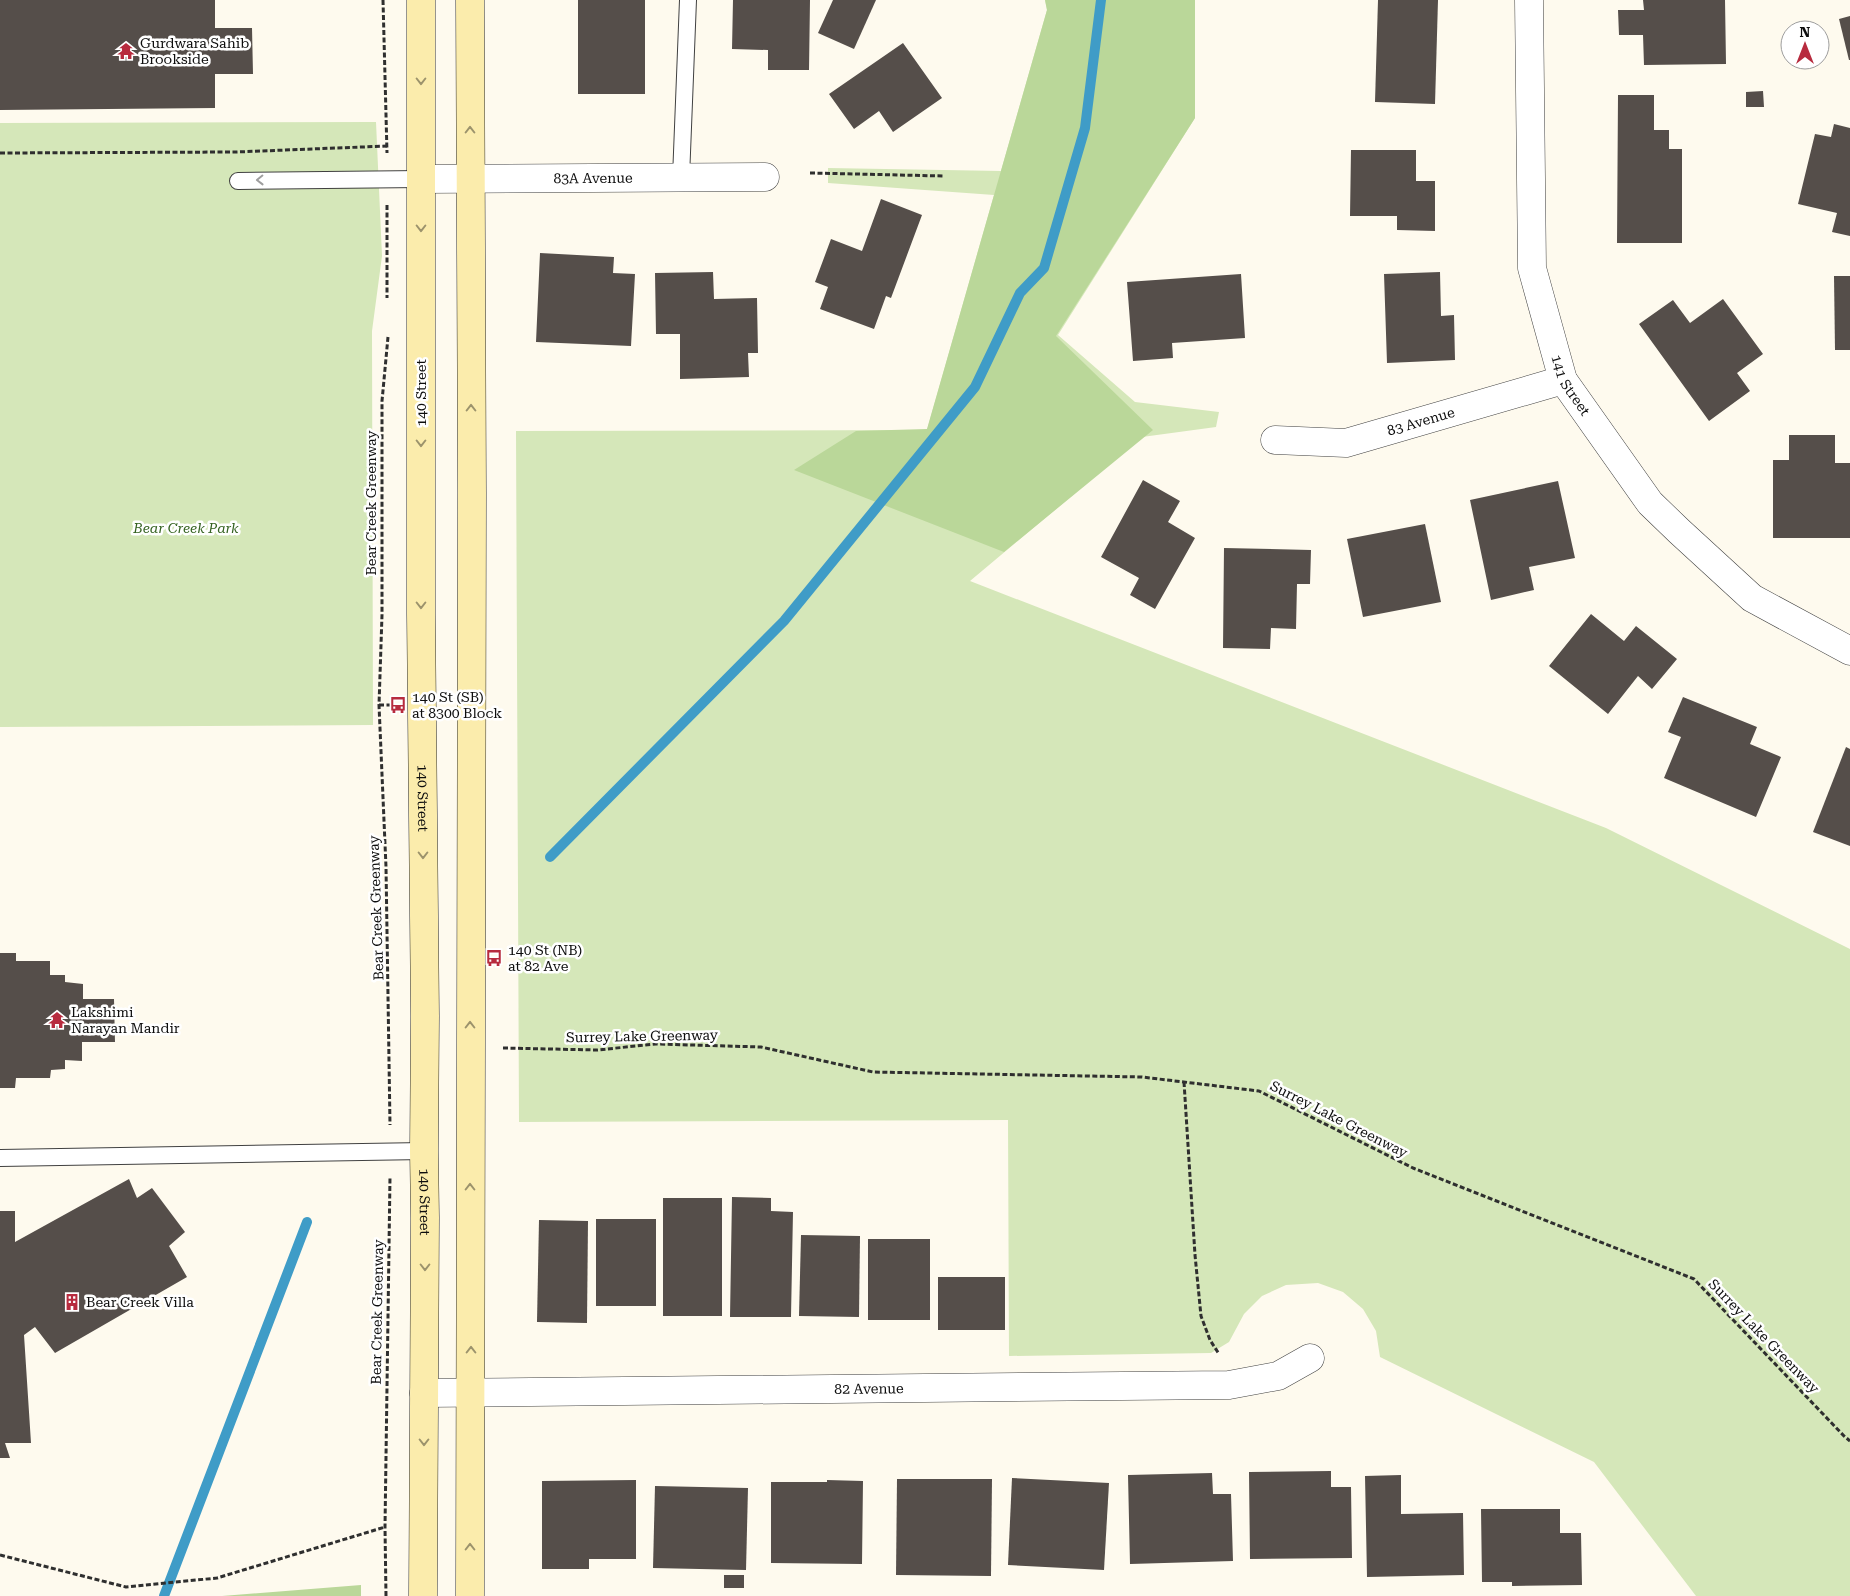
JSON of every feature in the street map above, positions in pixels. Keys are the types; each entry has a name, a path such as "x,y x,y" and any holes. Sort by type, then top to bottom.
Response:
{"main road":[{"name":"140 Street","path":"421,0 421,614 425,1016 423,1596"},
{"path":"470,0 470,1596"}],"street":[{"name":"141 Street","path":"1529,0 1532,268 1563,380 1650,503 1672,524 1752,598 1850,651"},
{"name":"83A Avenue","path":"421,179 765,177"},
{"name":"83 Avenue","path":"1275,440 1346,443 1563,380"},
{"name":"82 Avenue","path":"424,1393 1228,1384 1278,1376 1310,1358"}],"lane":[{"path":"681,178 688,0"},
{"path":"238,181 421,179"},
{"path":"0,1158 424,1150"}],"path":[{"path":"0,153 236,152 387,146 383,0"},
{"path":"810,173 944,176"},
{"path":"387,219 387,308"},
{"name":"Bear Creek Greenway","path":"386,1596 390,1016 379,705 382,615 382,401 388,328"},
{"name":"Surrey Lake Greenway","path":"498,1048 597,1050 656,1044 761,1047 873,1072 1142,1077 1260,1091 1413,1168 1694,1279 1850,1441"},
{"path":"1184,1082 1195,1255 1201,1316 1210,1340 1221,1361"},
{"path":"0,1555 126,1587 217,1578 385,1526"}],"green space":[{"path":"1045,0 1195,0 1195,118 1058,335 1135,402 1219,412 1216,427 1142,437 970,581 1606,828 1850,949 1850,1596 1696,1596 1594,1462 1380,1357 1376,1331 1363,1309 1343,1292 1318,1283 1286,1285 1262,1296 1244,1314 1229,1342 1211,1353 1009,1356 1008,1120 519,1122 516,431 927,430 994,195 828,183 828,168 1001,171 1047,10"},
{"path":"1045,0 1195,0 1195,118 1056,336 1153,430 1004,552 794,470 856,431 927,429 1047,10"},
{"name":"Bear Creek Park","path":"376,122 382,256 372,331 373,725 0,727 0,123"},
{"path":"361,1585 361,1596 222,1596"}],"building":[{"name":"Gurdwara Sahib Brookside","path":"0,0 215,0 215,28 252,28 253,74 215,74 215,108 0,110"},
{"path":"578,0 645,0 645,94 578,94"},
{"path":"733,0 810,0 809,70 768,70 768,50 732,49"},
{"path":"833,0 876,0 854,49 818,33"},
{"path":"1378,0 1438,0 1435,104 1375,102"},
{"path":"1643,0 1725,0 1726,64 1644,65 1643,35 1619,35 1618,10 1644,10"},
{"path":"1850,16 1850,60 1849,60 1839,19"},
{"path":"903,43 942,98 893,132 879,111 854,129 829,94"},
{"path":"1763,91 1764,107 1746,107 1746,92"},
{"path":"1618,95 1654,95 1654,130 1669,130 1669,149 1682,149 1682,243 1617,243"},
{"path":"1834,124 1850,128 1850,236 1832,232 1837,213 1798,204 1815,134 1831,137"},
{"path":"1351,150 1416,150 1416,181 1435,181 1435,231 1397,230 1397,216 1350,216"},
{"path":"881,199 922,215 891,298 886,296 874,329 820,309 828,287 815,282 831,239 862,251"},
{"path":"540,253 614,257 613,273 635,274 631,346 536,342"},
{"path":"713,272 714,299 757,298 758,353 748,353 749,377 680,379 680,334 656,334 655,273"},
{"path":"1440,272 1441,316 1454,315 1455,360 1387,363 1384,274"},
{"path":"1241,274 1245,338 1172,343 1173,358 1133,361 1127,282"},
{"path":"1834,276 1850,276 1850,350 1835,350"},
{"path":"1723,299 1763,354 1737,373 1750,391 1709,421 1639,324 1673,300 1690,323"},
{"path":"1789,435 1835,435 1835,463 1850,463 1850,538 1773,538 1773,460 1789,460"},
{"path":"1143,480 1180,501 1168,522 1195,538 1155,609 1130,595 1139,578 1101,557"},
{"path":"1558,481 1575,558 1529,567 1534,590 1491,600 1470,500"},
{"path":"1425,524 1441,602 1363,617 1347,539"},
{"path":"1224,548 1311,550 1310,584 1297,584 1296,629 1271,628 1270,649 1223,648"},
{"path":"1591,614 1624,641 1636,626 1677,659 1652,689 1638,676 1608,714 1549,666"},
{"path":"1683,697 1757,727 1750,744 1781,757 1756,817 1664,778 1681,737 1668,732"},
{"path":"1846,747 1850,749 1850,846 1813,832"},
{"name":"Lakshimi Narayan Mandir","path":"0,953 16,953 16,961 50,961 50,975 65,975 65,982 83,984 83,999 114,999 115,1042 82,1042 82,1061 65,1060 65,1069 51,1070 50,1078 16,1078 15,1088 0,1088"},
{"name":"Bear Creek Villa","path":"129,1179 137,1198 152,1188 185,1232 169,1246 187,1277 55,1353 35,1327 24,1335 31,1443 5,1443 10,1458 0,1458 0,1211 15,1211 15,1242"},
{"path":"732,1197 771,1198 771,1211 793,1212 791,1317 730,1317"},
{"path":"663,1198 722,1198 722,1316 663,1316"},
{"path":"596,1219 656,1219 656,1306 596,1306"},
{"path":"539,1220 588,1221 587,1323 537,1322"},
{"path":"801,1235 860,1236 859,1317 799,1316"},
{"path":"868,1239 930,1239 930,1320 868,1320"},
{"path":"938,1277 1005,1277 1005,1330 938,1330"},
{"path":"1331,1471 1331,1487 1351,1487 1352,1558 1250,1559 1249,1472"},
{"path":"1212,1473 1213,1494 1231,1494 1233,1561 1130,1564 1128,1475"},
{"path":"1401,1475 1401,1514 1463,1513 1464,1575 1367,1577 1365,1476"},
{"path":"1012,1478 1109,1483 1104,1570 1008,1565"},
{"path":"897,1479 992,1479 991,1576 896,1575"},
{"path":"636,1480 636,1559 589,1559 589,1569 542,1569 542,1481"},
{"path":"827,1480 863,1481 862,1564 771,1563 771,1482 827,1482"},
{"path":"655,1486 748,1488 746,1570 653,1568"},
{"path":"1481,1509 1560,1509 1560,1533 1581,1533 1582,1585 1512,1586 1512,1582 1482,1582"},
{"path":"724,1575 744,1575 744,1588 724,1588"}],"waterway":[{"path":"550,857 784,621 975,387 1020,293 1044,268 1085,128 1101,0"},
{"path":"164,1596 307,1222"}],"place":[{"name":"Gurdwara Sahib Brookside","path":"126,51"},
{"name":"140 St (SB) at 8300 Block","path":"398,705"},
{"name":"140 St (NB) at 82 Ave","path":"494,958"},
{"name":"Lakshimi Narayan Mandir","path":"57,1020"},
{"name":"Bear Creek Villa","path":"72,1302"}]}
